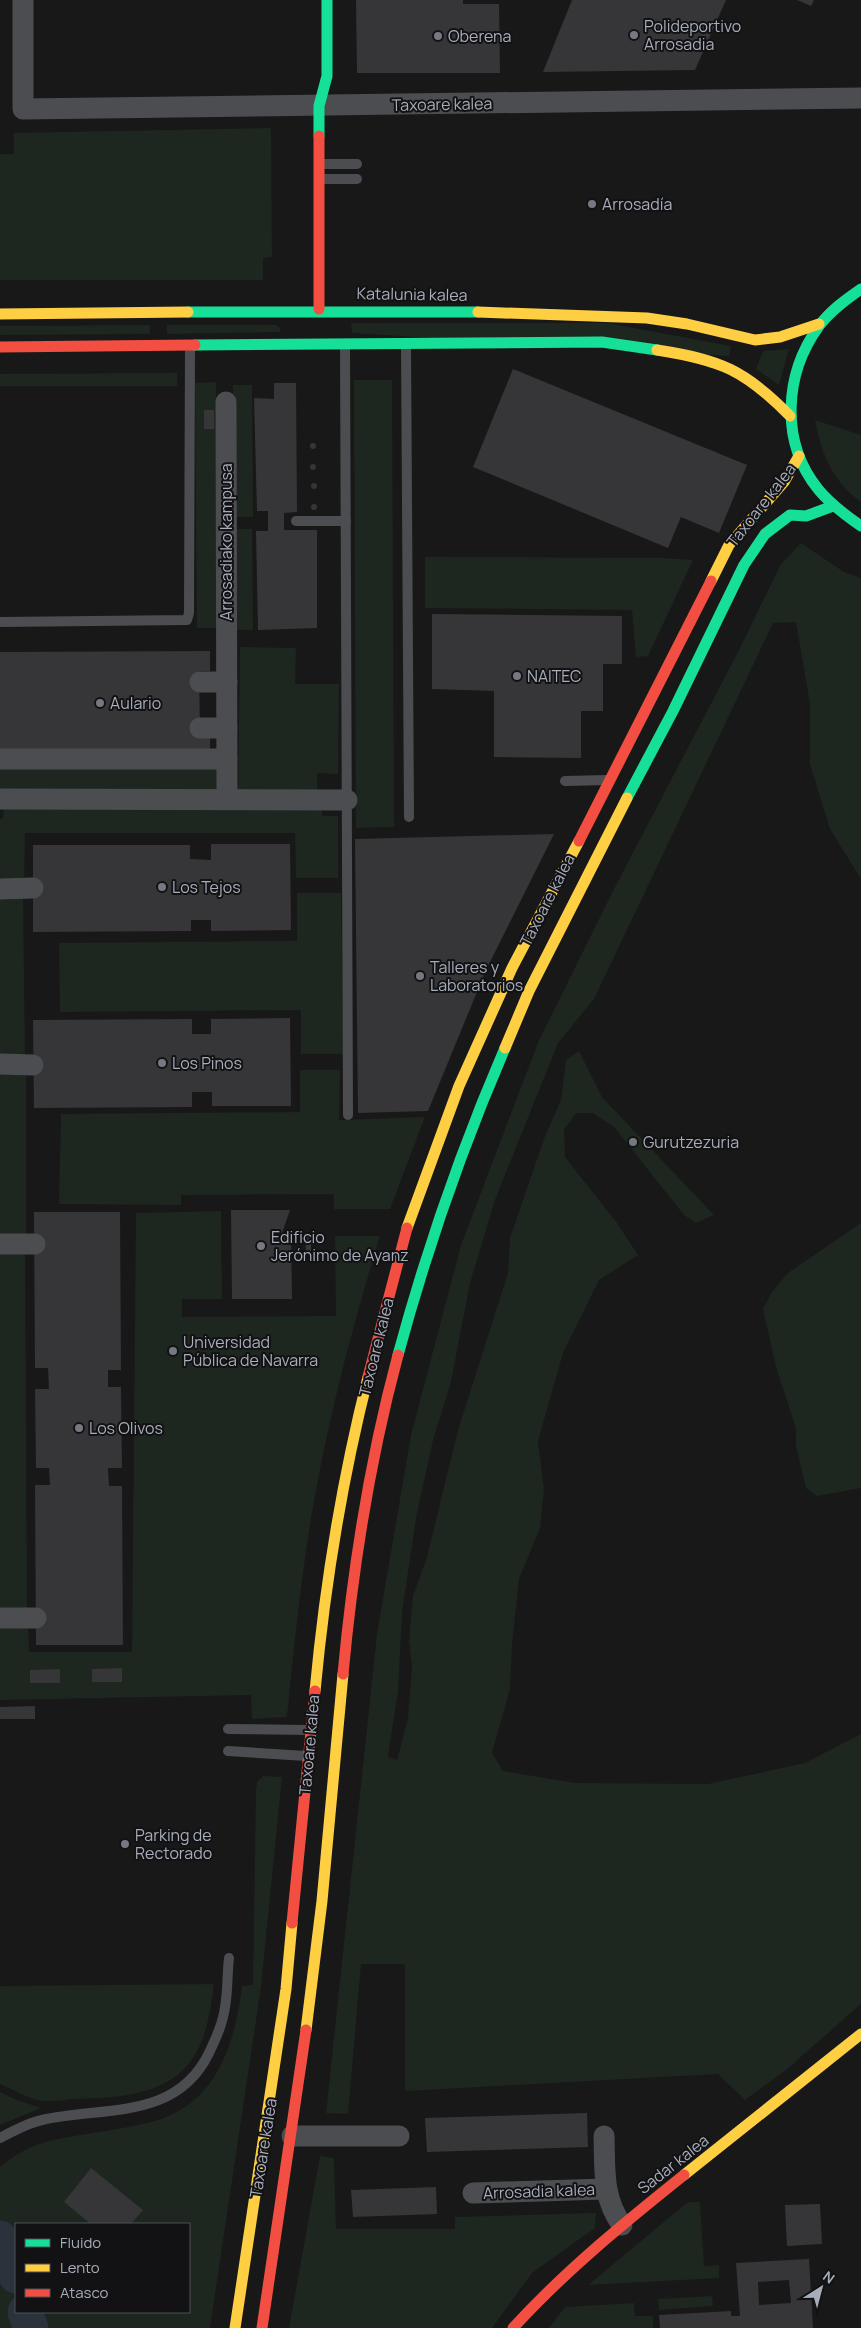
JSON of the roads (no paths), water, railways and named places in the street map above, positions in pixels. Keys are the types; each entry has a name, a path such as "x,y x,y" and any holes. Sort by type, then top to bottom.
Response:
{"street":[{"name":"Taxoare kalea","path":"23,0 23,109 861,98"},
{"path":"319,309 319,106 327,76 327,0"},
{"path":"312,84 319,106"},
{"path":"861,289 834,308 819,324 802,352 794,375 790,416 799,456 813,483 833,506 861,526"},
{"name":"Katalunia kalea","path":"0,314 319,309 639,316 688,324 732,336 757,340 789,335 819,324"},
{"path":"0,347 602,342 696,358 728,366 762,387 790,416"},
{"name":"Arrosadiako kampusa","path":"226,402 227,799"},
{"name":"Taxoare kalea","path":"236,2326 286,1989 321,1623 333,1540 350,1448 402,1241 459,1086 512,968 608,780 656,693 729,545 784,482 799,456"},
{"name":"Taxoare kalea","path":"262,2328 292,2136 321,1910 347,1625 358,1542 387,1396 423,1264 469,1132 529,991 588,872 674,711 744,565 765,534 790,515 806,516 833,506"},
{"path":"200,682 227,682"},
{"path":"200,728 227,728"},
{"path":"0,759 227,759"},
{"path":"0,799 347,800"},
{"path":"0,889 33,888"},
{"path":"0,1064 34,1065"},
{"path":"0,1244 35,1244"},
{"path":"0,1618 36,1618"},
{"name":"Sadar kalea","path":"513,2328 543,2295 622,2225 861,2034"},
{"path":"292,2136 399,2136"},
{"name":"Arrosadia kalea","path":"604,2136 605,2189 613,2213 622,2225"},
{"name":"Arrosadia kalea","path":"473,2193 605,2189"}],"lane":[{"path":"319,164 357,164"},
{"path":"319,179 357,179"},
{"path":"345,345 348,1115"},
{"path":"406,345 409,817"},
{"path":"0,622 187,620 189,613 190,346"},
{"path":"296,521 346,521"},
{"path":"566,781 608,780"},
{"path":"228,1729 311,1730"},
{"path":"228,1751 308,1757"},
{"path":"0,2138 41,2120 141,2107 164,2098 190,2083 204,2064 218,2035 226,2006 229,1958"}],"waterway":[{"path":"0,2238 9,2246 15,2272"},
{"path":"25,2313 31,2328"}],"place":[{"name":"Polideportivo Arrosadia","path":"634,35"},
{"name":"Oberena","path":"438,36"},
{"name":"Arrosadía","path":"592,204"},
{"name":"NAITEC","path":"517,676"},
{"name":"Aulario","path":"100,703"},
{"name":"Los Tejos","path":"162,887"},
{"name":"Talleres y Laboratorios","path":"420,976"},
{"name":"Los Pinos","path":"162,1063"},
{"name":"Gurutzezuria","path":"633,1142"},
{"name":"Edificio Jerónimo de Ayanz","path":"261,1246"},
{"name":"Universidad Pública de Navarra","path":"173,1351"},
{"name":"Los Olivos","path":"79,1428"},
{"name":"Parking de Rectorado","path":"125,1844"}]}
